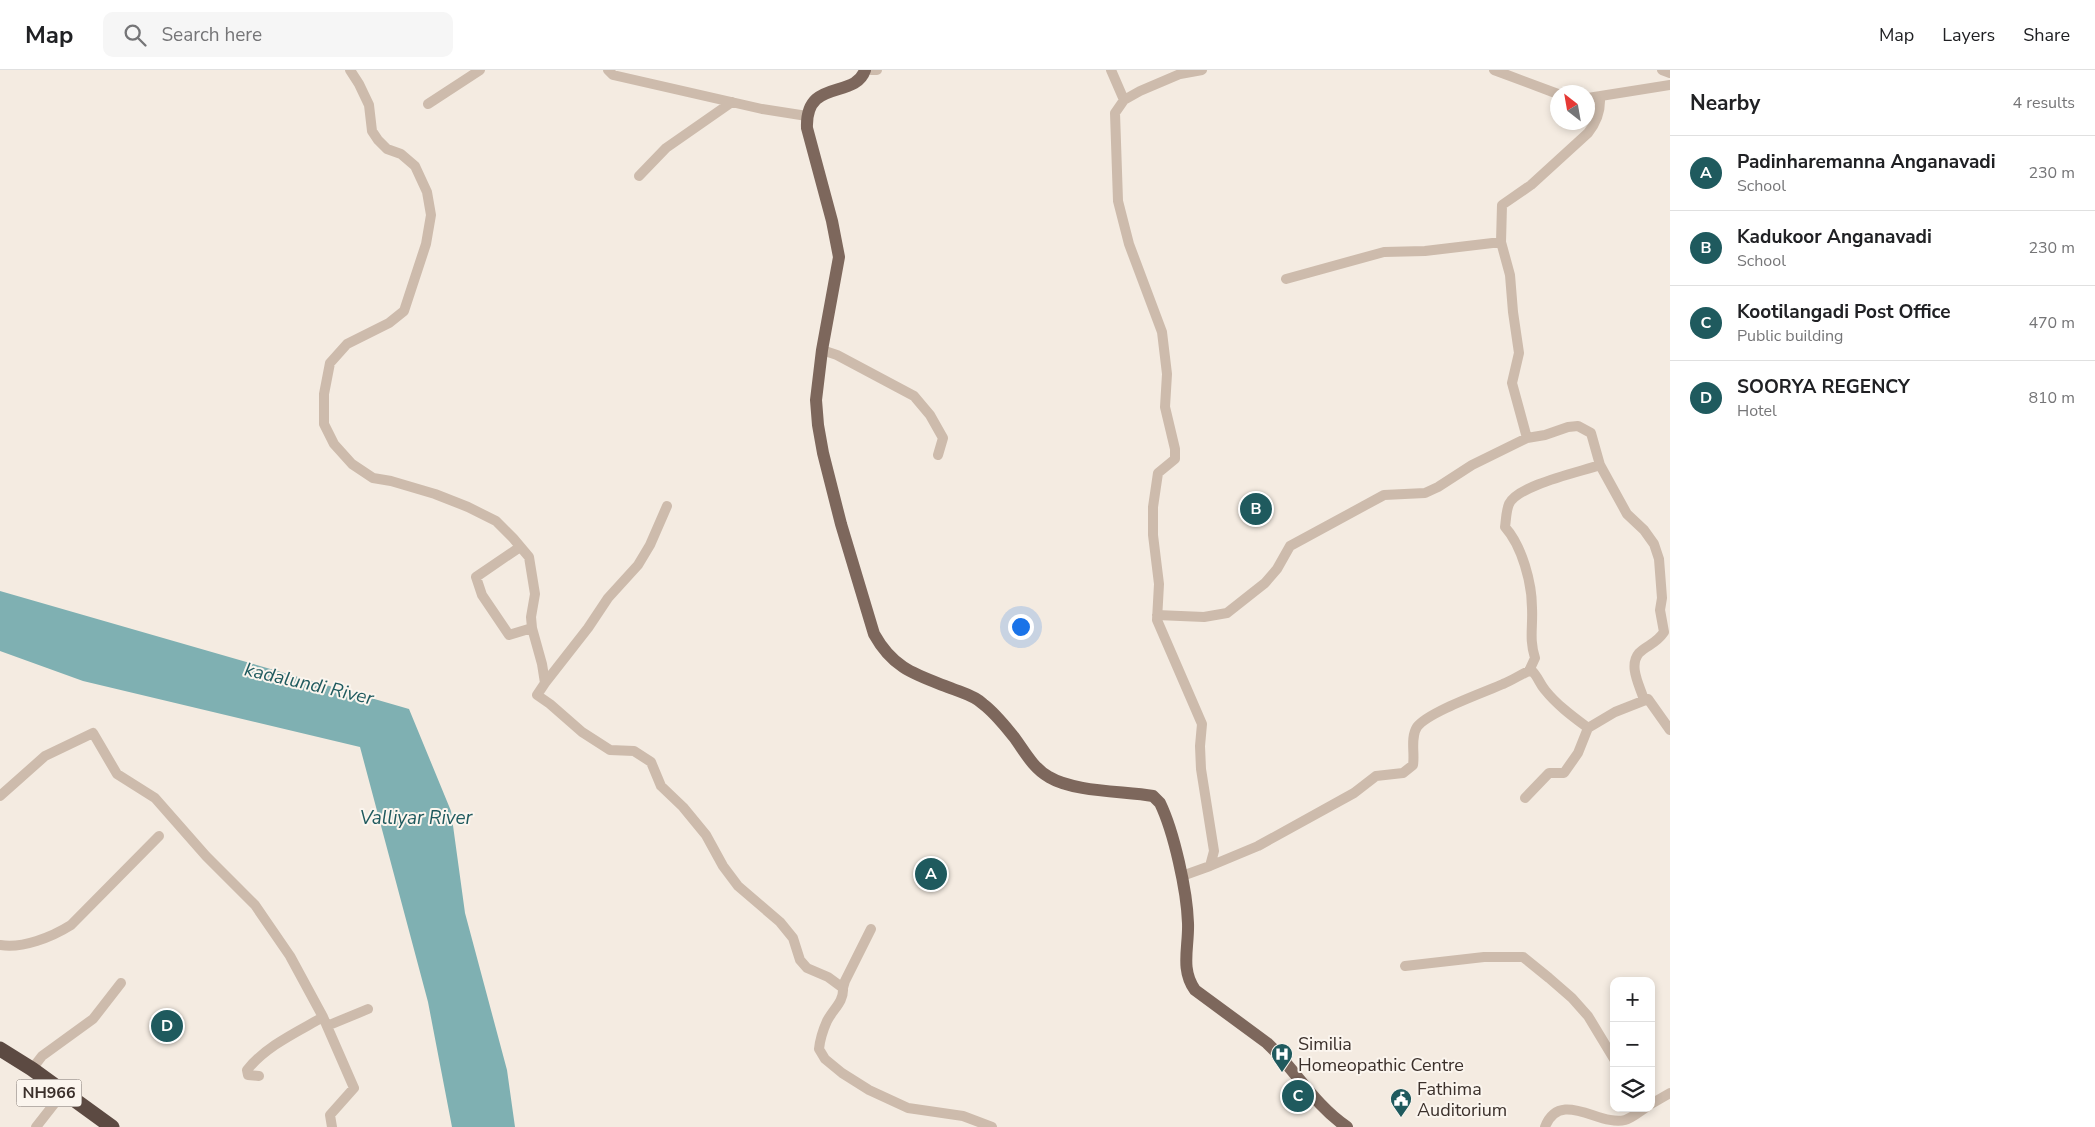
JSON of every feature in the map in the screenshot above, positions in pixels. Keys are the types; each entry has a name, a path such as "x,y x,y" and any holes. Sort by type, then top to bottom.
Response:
{"highway":[{"name":"NH966","path":"0,1049 32,1069 112,1127"},
{"name":"NH966","path":"0,1061 58,1099 96,1127"}],"main road":[{"path":"865,70 863,74 848,85 823,94 816,99 807,116 807,128 832,222 839,257 822,350 816,400 823,452 874,634 883,650 897,664 911,672 968,694 982,702 1013,736 1034,766 1049,777 1066,784 1153,796 1160,803 1164,811 1182,876 1188,924 1186,968 1190,983 1195,990 1277,1052 1326,1111 1347,1127"}],"street":[{"path":"350,70 369,105 372,131 387,149 401,154 415,166 427,192 431,215 426,244 404,311 389,323 348,344 330,363 324,394 324,424 334,444 352,464 373,478 391,480 426,491 468,507 496,521 529,557 535,594 531,617 532,628 545,683"},
{"path":"428,104 480,70"},
{"path":"608,70 613,75 732,102 807,116"},
{"path":"871,70 877,70"},
{"path":"1111,70 1124,100"},
{"path":"1202,70 1180,74 1140,91 1124,100 1115,113 1118,201 1129,244 1162,332 1167,374 1166,407 1175,449 1175,460 1158,473 1153,507 1153,535 1159,584 1157,620 1202,724 1200,746 1201,769 1214,851 1210,866"},
{"path":"1494,70 1550,91"},
{"path":"1662,70 1670,73"},
{"path":"1595,97 1670,85"},
{"path":"1527,438 1512,383 1519,354 1510,275 1501,242 1502,205 1531,185 1588,134 1595,124 1600,111 1600,96"},
{"path":"639,176 666,148 732,102"},
{"path":"1286,279 1384,252 1425,251 1501,242"},
{"path":"822,350 837,355 914,396 930,416 943,438 938,455"},
{"path":"1157,614 1204,617 1228,613 1265,583 1277,569 1290,546 1384,495 1425,493 1472,465 1527,438 1578,426 1591,433 1600,465 1627,514 1644,530 1654,544 1659,560 1662,598 1660,610 1664,632 1659,639 1639,653 1634,670 1644,700"},
{"path":"1182,876 1258,846 1354,793 1376,776 1403,773 1412,765 1414,737 1418,726 1446,708 1504,684 1529,671 1535,658 1530,644 1532,606 1526,567 1512,536 1505,528 1509,504 1518,494 1533,486 1600,465"},
{"path":"667,506 650,545 638,565 608,598 588,628 537,695 582,732 610,750 634,751 652,762 661,786 683,807 706,835 723,866 738,886 780,922 793,938 800,960 807,968 828,977 844,988"},
{"path":"520,547 476,577 482,595 509,635 532,628"},
{"path":"1529,671 1531,670 1536,675 1543,688 1557,704 1588,728"},
{"path":"1524,798 1549,773 1564,773 1572,763 1588,728 1615,712 1644,700 1651,701 1670,730"},
{"path":"0,796 45,756 93,732 117,774 155,798 206,856 255,905 290,956 325,1021 354,1088 330,1115 332,1127"},
{"path":"0,945 17,946 62,931 71,925 159,836"},
{"path":"871,930 845,981 844,996 828,1019 821,1035 819,1049 825,1059 842,1074 868,1090 908,1108 963,1116 992,1127"},
{"path":"1404,966 1484,957 1523,957 1572,998 1588,1016 1610,1052"},
{"path":"32,1069 42,1056 93,1019 121,983"},
{"path":"259,1076 248,1075 247,1070 267,1051 325,1021 368,1009"},
{"path":"1655,1102 1670,1093"},
{"path":"36,1127 58,1099"},
{"path":"1545,1127 1552,1116 1566,1110 1584,1111 1614,1120 1624,1120 1638,1112"}],"water":[{"name":"Valliyar River","path":"0,591 409,709 451,811 465,913 507,1070 515,1127 452,1127 428,1002 360,747 83,681 0,651"}],"place":[{"name":"Kadukoor Anganavadi","path":"1256,509"},
{"name":"Padinharemanna Anganavadi","path":"931,874"},
{"name":"SOORYA REGENCY","path":"167,1026"},
{"name":"Similia Homeopathic Centre","path":"1282,1073"},
{"name":"Kootilangadi Post Office","path":"1298,1096"},
{"name":"Fathima Auditorium","path":"1401,1118"}],"water label":[{"name":"kadalundi River","path":"309,684"}]}
